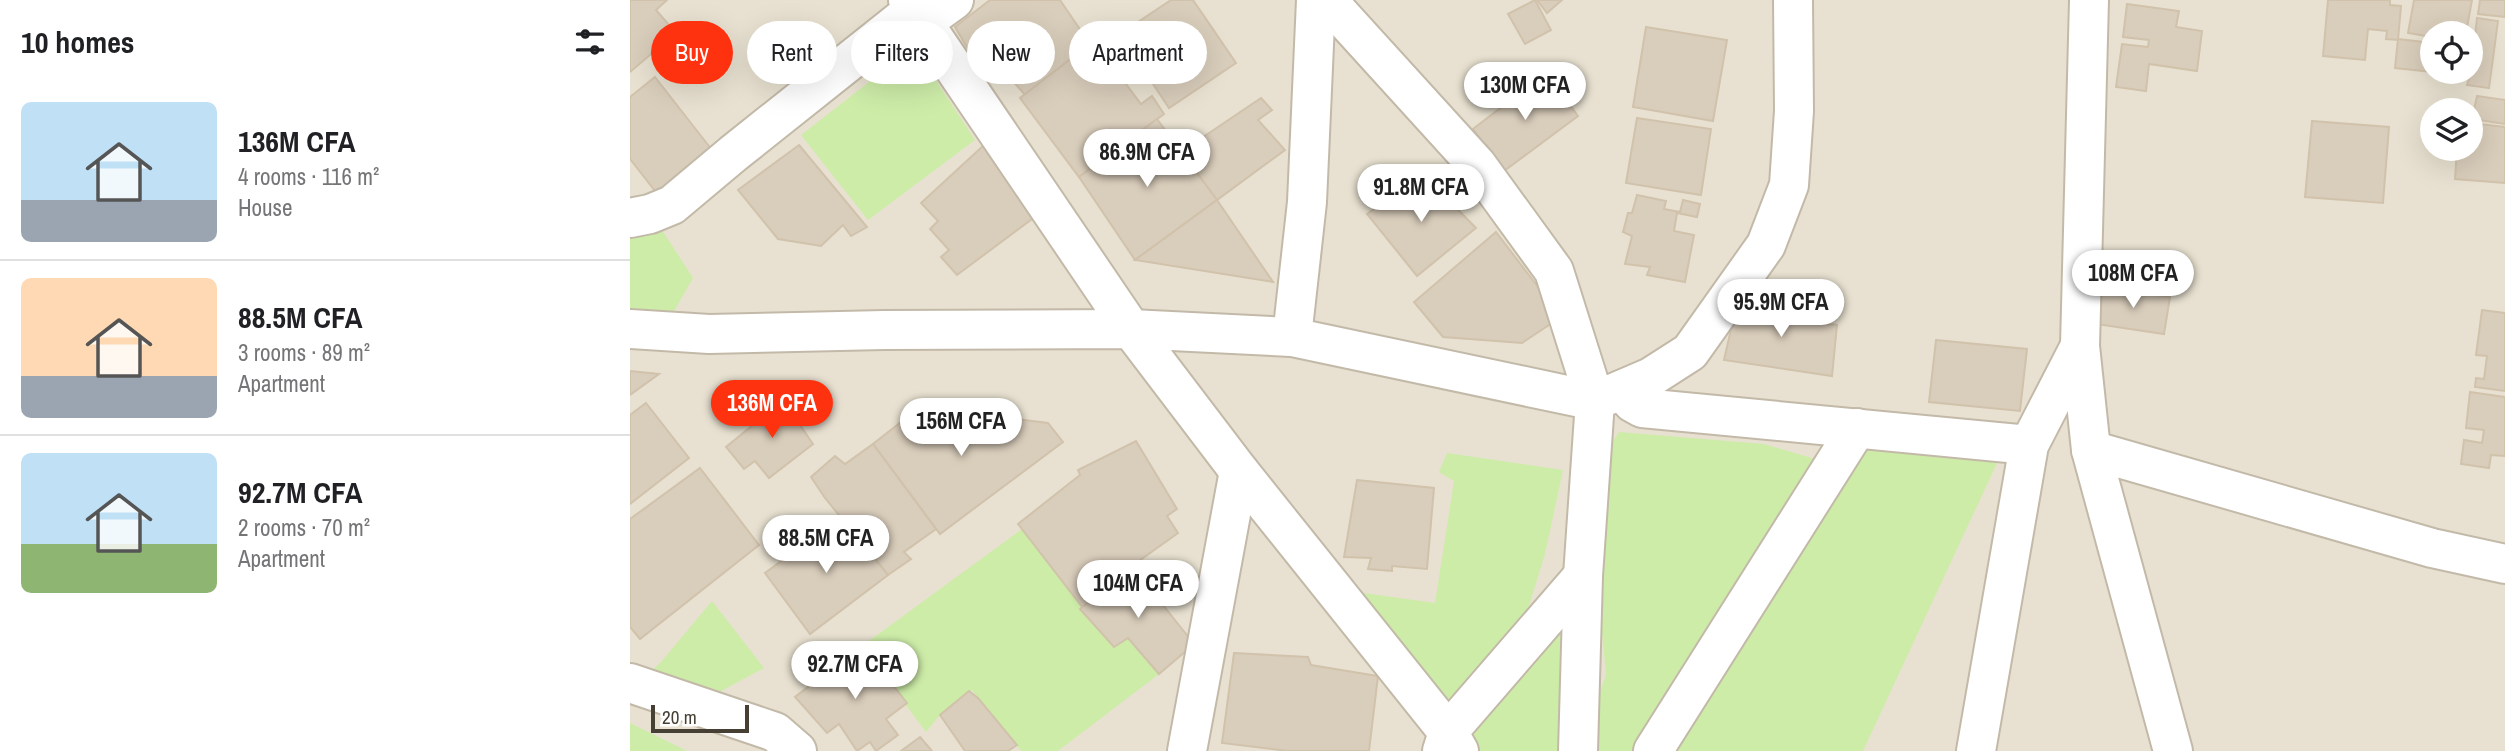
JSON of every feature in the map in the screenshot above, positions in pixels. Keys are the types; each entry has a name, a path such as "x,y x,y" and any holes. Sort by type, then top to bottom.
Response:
{"street":[{"path":"1292,337 1307,202 1316,0"},
{"path":"1326,0 1477,165 1554,271 1608,395 1583,576 1578,751"},
{"path":"1608,395 1650,377 1690,352 1766,245 1788,185 1794,111 1793,0"},
{"path":"2089,0 2080,345 2091,450 2174,751"},
{"path":"630,218 672,205 734,153 925,8 1131,329 1450,745 1583,576"},
{"path":"630,329 709,334 1131,329 1292,337 1608,395 1642,408 2029,445"},
{"path":"1976,751 2029,445 2080,345"},
{"path":"1653,751 1857,428"},
{"path":"2091,450 2432,548 2505,564"},
{"path":"1187,751 1239,471"},
{"path":"630,683 775,732 797,751"}],"shaded area":[{"path":"630,0 2505,0 2505,751 630,751"}],"green space":[{"path":"866,84 938,84 975,140 868,220 801,135"},
{"path":"630,218 660,227 693,278 666,325 630,328"},
{"path":"1619,432 1764,444 1815,459 1634,751 1596,751 1596,705 1606,674 1597,581 1609,448"},
{"path":"1865,442 1998,461 1863,751 1669,751"},
{"path":"1447,453 1563,470 1545,554 1527,612 1449,717 1349,591 1435,603 1454,481 1439,472"},
{"path":"1022,529 1114,647 1128,638 1159,674 1058,751 1021,751 972,690 940,715 926,732 862,646"},
{"path":"1573,597 1568,751 1469,751 1464,724"},
{"path":"712,601 764,668 697,704 637,685 661,662"},
{"path":"630,723 687,751 630,751"}],"building":[{"path":"630,0 667,0 656,10 666,21 651,21 651,54 630,72"},
{"path":"990,0 1060,0 1074,21 1069,21 1069,60 1055,71 1055,21 967,21 967,47 955,27"},
{"path":"1171,0 1193,0 1236,63 1207,82 1207,21 1140,21"},
{"path":"1535,0 1551,30 1525,44 1508,14"},
{"path":"1537,0 1562,0 1547,13"},
{"path":"2328,0 2390,0 2390,5 2401,6 2398,40 2386,39 2387,31 2368,29 2365,60 2323,56"},
{"path":"2414,0 2472,0 2468,21 2420,21 2420,35 2408,33"},
{"path":"2480,0 2505,0 2505,17 2478,14"},
{"path":"2127,4 2179,11 2176,27 2202,31 2197,71 2149,64 2146,91 2116,87 2122,44 2148,47 2149,40 2123,37"},
{"path":"2477,18 2498,21 2489,88 2467,85 2483,84 2483,21 2477,21"},
{"path":"1646,27 1727,40 1713,121 1633,107"},
{"path":"2398,39 2420,42 2420,71 2395,68"},
{"path":"1069,60 1069,84 1126,84 1141,104 1152,96 1164,114 1079,177 1020,98 1038,84 1055,84 1055,71"},
{"path":"1546,73 1578,116 1504,171 1473,129"},
{"path":"651,80 651,84 660,84 712,150 659,196 630,159 630,97"},
{"path":"1015,84 1039,84 1025,95"},
{"path":"1153,84 1205,84 1169,108"},
{"path":"2477,96 2505,100 2505,124 2483,121 2483,98"},
{"path":"1261,98 1272,110 1258,120 1285,150 1217,200 1181,152"},
{"path":"1637,118 1711,129 1701,195 1626,183"},
{"path":"1157,119 1217,200 1135,260 1079,177"},
{"path":"2312,121 2389,127 2383,203 2305,197"},
{"path":"2483,124 2505,127 2505,183 2455,179 2456,161 2483,161"},
{"path":"799,145 867,227 851,236 843,225 821,246 778,239 738,190"},
{"path":"984,145 1036,216 957,275 941,257 949,250 930,229 938,221 921,203"},
{"path":"1423,174 1476,228 1417,276 1367,214"},
{"path":"1637,195 1666,201 1664,209 1680,212 1683,200 1700,204 1697,217 1677,213 1674,231 1694,235 1685,282 1647,275 1650,267 1625,264 1632,236 1623,232"},
{"path":"1217,200 1273,282 1135,260"},
{"path":"1496,232 1561,317 1522,343 1443,337 1414,302"},
{"path":"2086,253 2141,262 2137,286 2082,277"},
{"path":"2102,287 2170,297 2164,334 2096,324"},
{"path":"1738,299 1816,312 1817,323 1837,325 1832,376 1724,360"},
{"path":"2482,310 2505,313 2505,391 2475,387 2476,378 2484,379 2487,356 2476,355"},
{"path":"1936,340 2027,349 2020,411 1929,402"},
{"path":"630,371 659,374 630,395"},
{"path":"2470,392 2505,397 2505,456 2491,455 2489,468 2461,464 2464,440 2482,443 2484,430 2466,428"},
{"path":"790,395 797,409 792,413 813,444 769,478 755,461 744,469 726,447"},
{"path":"646,403 689,458 630,504 630,415"},
{"path":"920,407 1048,423 1063,442 940,534 873,444"},
{"path":"1136,441 1177,509 1167,516 1178,533 1132,566 1083,608 1018,524 1080,475 1078,470"},
{"path":"873,444 936,529 904,552 911,559 888,575 811,477 835,456 845,464"},
{"path":"700,468 759,545 640,639 630,627 630,519"},
{"path":"1357,480 1434,488 1427,569 1392,566 1392,571 1368,569 1371,558 1344,557"},
{"path":"841,517 888,575 810,634 765,573"},
{"path":"1132,566 1194,644 1159,674 1128,638 1114,647 1080,609"},
{"path":"862,646 907,703 886,719 898,735 876,751 870,742 857,751 839,724 827,733 795,697"},
{"path":"1234,653 1308,657 1311,665 1378,676 1369,751 1288,751 1222,743"},
{"path":"969,691 1017,745 1008,751 965,751 940,715"},
{"path":"920,737 932,751 901,751"}]}
